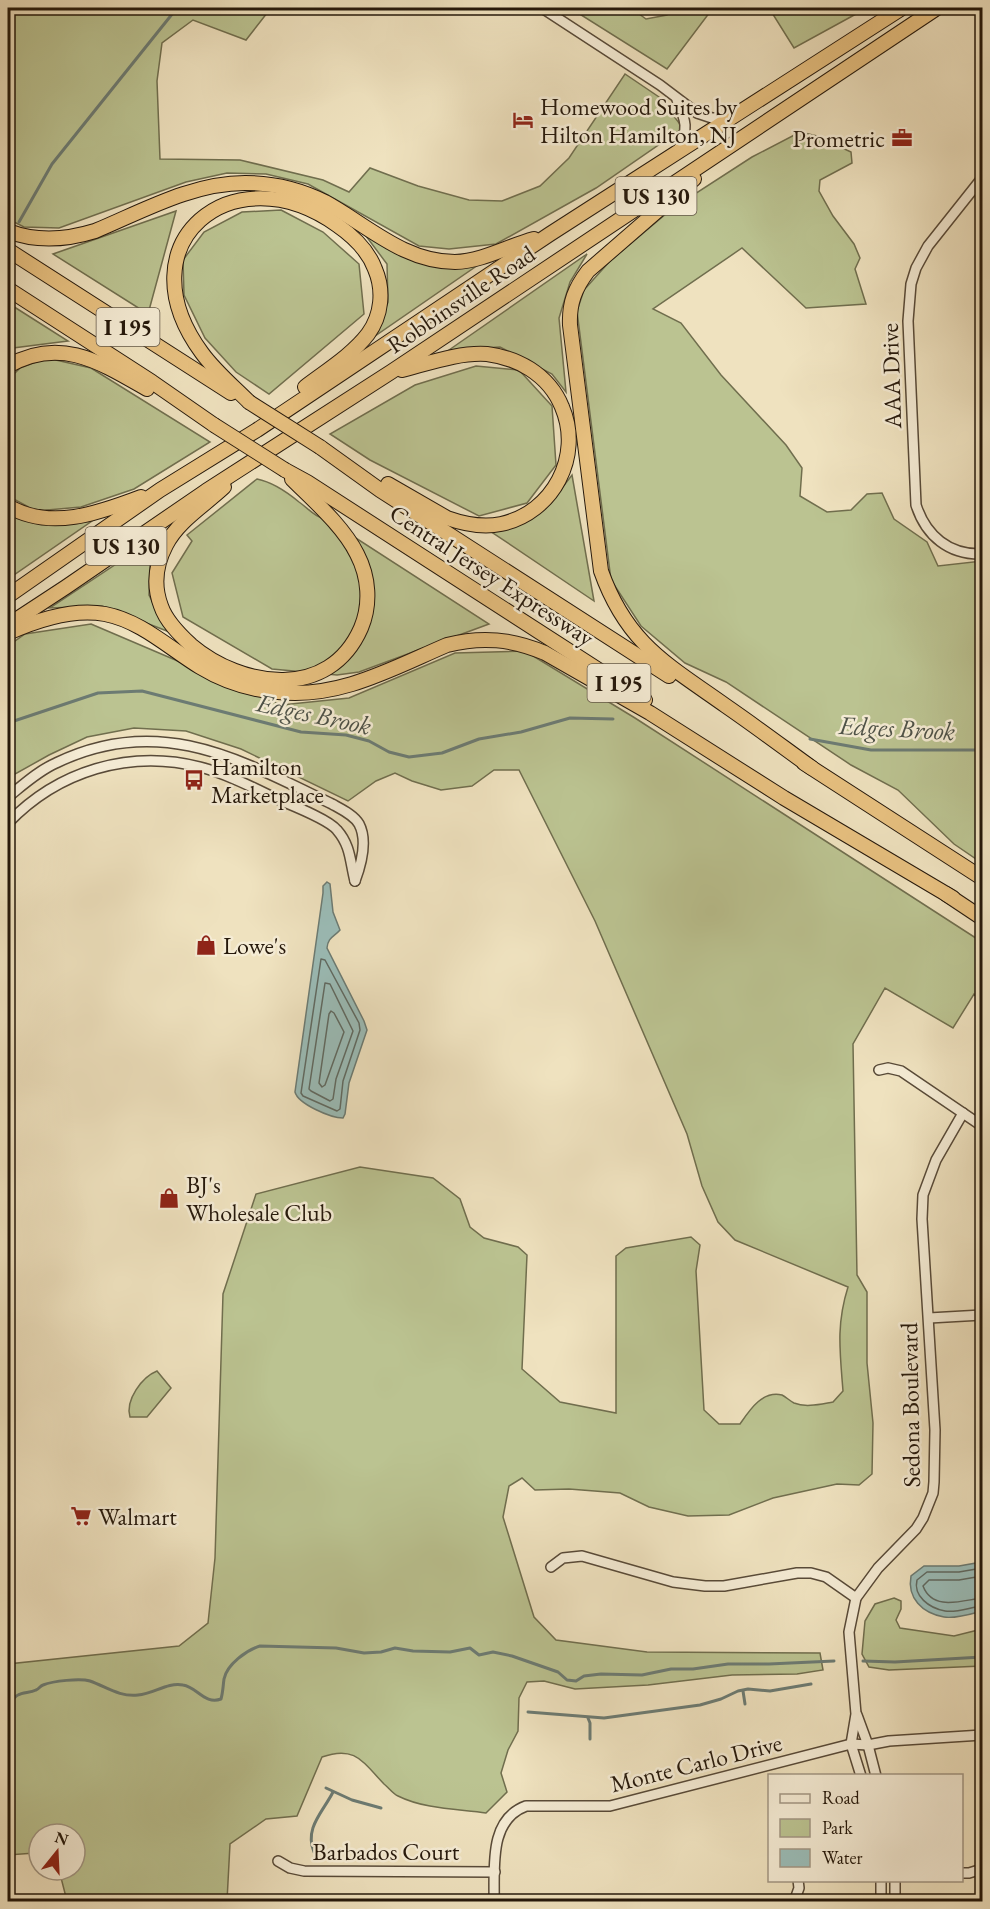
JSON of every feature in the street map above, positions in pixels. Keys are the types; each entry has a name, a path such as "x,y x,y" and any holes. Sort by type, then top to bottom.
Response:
{"highway":[{"name":"Robbinsville Road","path":"8,597 160,490 257,430 678,150 902,8"},
{"name":"Robbinsville Road","path":"8,625 206,491 391,372 937,8"},
{"path":"741,137 588,271 575,291 569,314 570,325 601,571 616,608 628,626 655,655 812,768"},
{"path":"8,231 45,239 80,236 191,191 246,183 284,187 322,201 400,249 429,259 458,262 474,260 550,234"},
{"path":"249,402 213,367 190,336 176,301 174,273 181,246 196,223 207,213 233,201 261,198 305,207 344,229 366,252 375,269 380,287 378,313 368,334 345,356 296,394 278,414"},
{"name":"Central Jersey Expressway","path":"8,250 231,393 320,447 380,490 982,878"},
{"name":"Central Jersey Expressway","path":"8,289 214,425 307,482 982,918"},
{"path":"8,366 25,357 43,352 70,353 110,367 214,425"},
{"path":"320,447 447,518 470,524 485,526 512,521 534,510 553,491 565,469 568,456 568,428 565,414 556,396 543,379 534,372 513,360 484,354 450,358 391,372"},
{"path":"245,468 184,522 169,540 159,564 157,590 161,608 167,619 186,640 202,653 242,673 263,680 278,681 306,677 340,658 360,630 368,599 364,571 355,549 317,502 285,470"},
{"path":"8,506 32,517 62,519 110,509 160,490"},
{"path":"8,633 67,614 88,612 105,614 137,626 199,667 221,678 259,690 299,693 339,689 462,641 494,639 513,641 545,653 650,713 784,798 953,898"}],"street":[{"path":"542,8 651,79 698,113 712,118 728,118"},
{"path":"678,100 686,132 678,150"},
{"name":"AAA Drive","path":"982,178 928,246 916,268 911,284 908,321 916,505 926,528 942,543 963,553 982,554"},
{"path":"8,797 54,763 79,753 106,745 132,741 174,742 235,758 346,812 358,823 363,836 361,864 355,881 350,864 351,854 344,840 336,828 322,820 228,776 200,767 172,762 117,764 81,772 49,788 22,808 8,823"},
{"path":"879,1070 888,1068 901,1071 982,1126"},
{"name":"Sedona Boulevard","path":"860,1774 851,1744 856,1714 849,1632 856,1598 878,1568 916,1529 933,1493 935,1430 922,1219 923,1195 936,1160 963,1113"},
{"path":"929,1318 982,1315"},
{"path":"550,1567 563,1558 582,1556 673,1582 705,1586 723,1586 797,1573 811,1573 826,1577 856,1598"},
{"name":"Sedona Boulevard","path":"856,1714 868,1744 876,1774"},
{"name":"Monte Carlo Drive","path":"494,1902 496,1845 501,1827 515,1810 526,1806 610,1806 773,1766 851,1744 982,1735"},
{"path":"773,1766 775,1774"},
{"name":"Barbados Court","path":"278,1861 290,1868 304,1871 495,1872"},
{"path":"963,1873 982,1869"},
{"path":"794,1902 798,1882"},
{"path":"881,1882 881,1902"},
{"path":"895,1882 895,1902"}],"green space":[{"path":"8,8 271,8 246,40 193,20 162,43 157,81 160,159 240,160 323,180 349,192 370,168 418,186 469,200 502,201 540,186 569,158 625,74 659,97 683,128 596,188 496,244 449,249 419,246 308,184 266,174 227,173 186,182 59,228 24,227 8,219"},
{"path":"570,8 631,8 646,19 667,15 672,8 713,8 667,69"},
{"path":"769,8 867,8 794,48"},
{"path":"800,132 817,136 851,152 852,163 820,180 819,191 833,216 854,244 860,258 855,269 866,304 806,308 742,248 653,309 681,323 721,375 786,445 802,468 800,496 827,512 851,510 867,494 882,493 894,519 927,542 938,566 982,561 982,863 954,844 898,790 851,765 726,682 685,663 641,626 611,580 577,311 584,290 610,261 673,208 752,157"},
{"path":"281,210 323,232 359,264 364,314 269,394 236,372 205,338 184,295 183,260 204,232 242,212"},
{"path":"176,211 148,314 53,254"},
{"path":"360,228 408,259 444,265 478,265 375,336 388,302 387,264"},
{"path":"587,254 570,282 559,318 566,392 552,374 500,347 449,350"},
{"path":"8,303 68,341 13,348 8,352"},
{"path":"47,358 91,368 210,442 134,489 81,507 36,511 8,496 8,380 20,368"},
{"path":"476,366 519,370 552,406 556,465 527,503 479,516 370,460 330,434 415,385"},
{"path":"572,475 594,601 490,531 519,525 549,505"},
{"path":"257,479 284,491 316,515 328,520 489,624 359,672 337,675 272,669 183,617 172,573 192,541 187,535"},
{"path":"8,513 38,523 92,521 8,579"},
{"path":"160,535 150,560 149,595 167,631 102,606 50,608"},
{"path":"91,624 281,705 349,698 455,653 525,651 635,718 982,942 982,999 974,994 953,1028 885,988 853,1044 857,1275 867,1292 867,1363 873,1423 872,1474 859,1485 837,1484 773,1498 729,1515 688,1516 649,1507 620,1493 569,1489 535,1490 522,1478 509,1486 503,1517 534,1617 556,1640 647,1652 820,1653 823,1670 797,1674 732,1675 648,1685 575,1689 544,1681 527,1682 519,1698 518,1731 508,1750 501,1773 507,1792 486,1813 419,1804 394,1794 364,1763 351,1754 333,1754 322,1757 297,1816 266,1819 230,1844 227,1901 67,1901 62,1882 87,1882 87,1822 27,1822 27,1854 8,1855 8,1664 179,1646 208,1623 215,1558 223,1294 256,1194 360,1167 433,1178 460,1199 470,1227 484,1238 518,1247 527,1255 522,1369 560,1402 616,1413 616,1256 626,1248 691,1237 700,1245 696,1271 704,1410 719,1424 740,1424 757,1403 775,1394 803,1405 833,1402 843,1391 840,1326 848,1287 735,1240 718,1222 702,1186 687,1134 595,921 519,770 494,770 472,786 441,790 395,773 376,781 348,801 241,749 186,731 134,728 87,737 8,778 8,646 25,634"},
{"path":"157,1371 171,1388 147,1417 130,1417 130,1403 136,1390 146,1378"},
{"path":"894,1598 901,1601 901,1609 896,1620 900,1628 954,1636 982,1629 982,1666 889,1670 869,1667 862,1654 865,1621 875,1604"}],"water":[{"path":"327,882 330,884 333,912 340,930 330,939 327,948 367,1030 349,1083 343,1118 316,1110 297,1097 295,1092 323,886"},
{"path":"982,1562 982,1611 958,1617 944,1617 929,1612 914,1598 910,1584 911,1576 924,1566 959,1566"}],"waterway":[{"path":"19,222 52,164 177,8"},
{"name":"Edges Brook","path":"8,723 98,693 142,691 301,732 346,735 369,741 389,752 409,757 442,753 479,739 521,732 570,718 613,719"},
{"name":"Edges Brook","path":"810,739 871,750 982,750"},
{"path":"8,1705 22,1693 37,1690 53,1682 73,1680 90,1681 119,1693 131,1695 144,1694 171,1685 183,1685 210,1700 221,1699 224,1679 229,1668 244,1654 260,1646 336,1648 364,1653 395,1648 450,1652 470,1648 479,1655 493,1652 512,1656 558,1672 567,1680 576,1681 584,1676 601,1674 642,1675 671,1669 693,1669 728,1664 834,1661"},
{"path":"863,1661 895,1662 982,1657"},
{"path":"528,1712 604,1718 700,1705 748,1689 770,1691 811,1684"},
{"path":"743,1691 745,1704"},
{"path":"588,1718 590,1739"},
{"path":"326,1788 352,1800 381,1808"},
{"path":"314,1852 311,1835 313,1828 333,1792"}],"place":[{"name":"Homewood Suites by Hilton Hamilton, NJ","path":"523,120"},
{"name":"Prometric","path":"902,138"},
{"name":"Hamilton Marketplace","path":"194,780"},
{"name":"Lowe's","path":"206,945"},
{"name":"BJ's Wholesale Club","path":"169,1198"},
{"name":"Walmart","path":"81,1516"}]}
